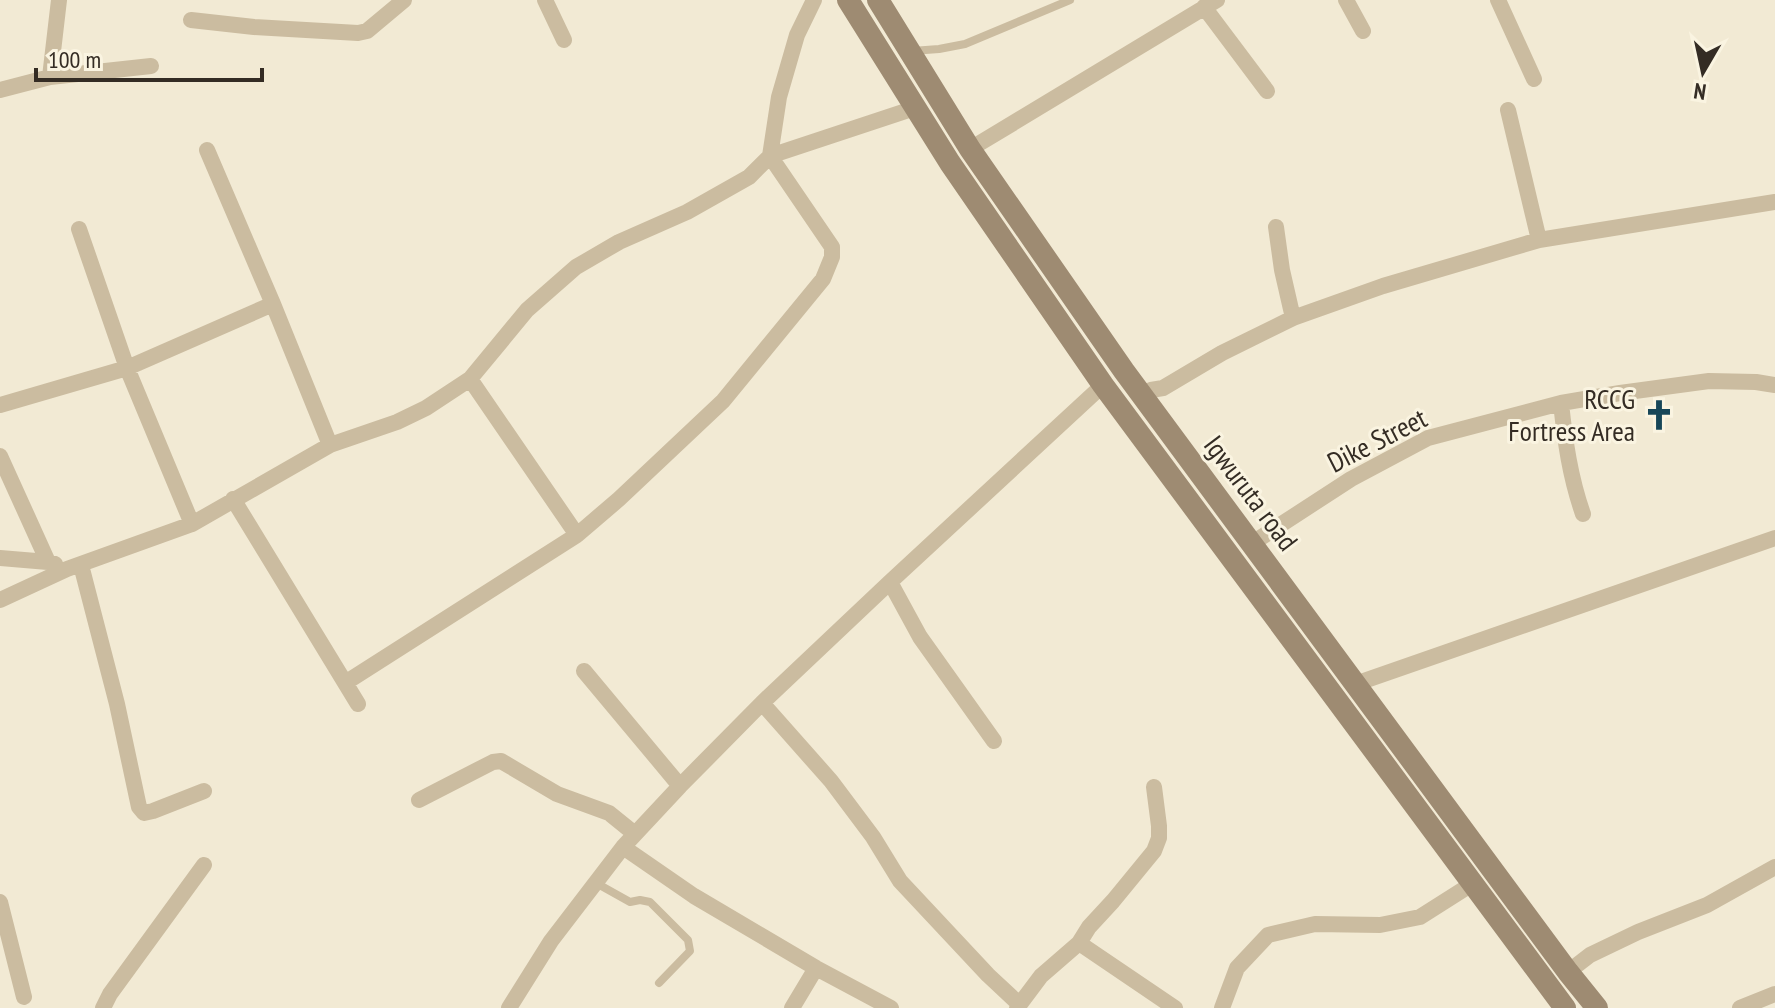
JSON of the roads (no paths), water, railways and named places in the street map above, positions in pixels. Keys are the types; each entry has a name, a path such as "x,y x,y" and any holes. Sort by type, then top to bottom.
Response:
{"main road":[{"name":"Igwuruta road","path":"848,0 950,163 1103,385 1565,1008"},
{"name":"Igwuruta road","path":"878,0 970,149 1142,396 1597,1008"}],"street":[{"path":"50,77 59,0"},
{"path":"191,20 358,33 367,31 404,0"},
{"path":"545,0 564,40"},
{"path":"345,683 577,535 723,401 823,279 832,257 832,247 770,156 779,97 797,35 814,0"},
{"path":"1346,0 1363,31"},
{"path":"1498,0 1534,79"},
{"path":"970,149 1211,4 1267,91"},
{"path":"0,90 50,77 151,66"},
{"path":"0,600 74,567 192,524 330,445 397,422 426,408 470,379 527,310 576,267 619,242 687,212 749,177 770,156 915,108"},
{"path":"1508,110 1539,240"},
{"path":"207,150 330,445"},
{"path":"1142,396 1151,390 1163,388 1222,353 1293,318 1383,286 1539,240 1775,202"},
{"path":"1276,227 1293,318"},
{"path":"79,229 127,368 192,524"},
{"path":"0,405 127,368 273,304"},
{"path":"470,379 577,535"},
{"name":"Dike Street","path":"1251,544 1351,479 1428,438 1561,403 1709,381 1775,385"},
{"path":"509,1008 551,941 596,882 623,847 680,786 762,703 1103,385"},
{"path":"1561,403 1567,456 1583,514"},
{"path":"0,456 48,562"},
{"path":"233,499 358,704"},
{"path":"1355,684 1775,538"},
{"path":"0,558 74,567"},
{"path":"74,567 117,704 139,807 144,813 153,811 204,791"},
{"path":"890,582 920,637 994,741"},
{"path":"584,671 680,786"},
{"path":"762,703 831,781 873,837 900,881 1018,1006 1041,976 1079,943 1154,851 1159,838 1154,787"},
{"path":"419,800 493,762 501,761 557,794 609,813 635,834"},
{"path":"623,847 694,896 891,1008"},
{"path":"103,1008 204,865"},
{"path":"1568,972 1590,955 1707,905 1775,867"},
{"path":"1222,1008 1237,968 1268,935 1315,924 1380,925 1420,917 1472,884"},
{"path":"0,902 24,997"},
{"path":"1079,943 1175,1008"},
{"path":"792,1008 816,968"},
{"path":"1740,1008 1775,994"}],"lane":[{"path":"909,51 965,44 1070,0"},
{"path":"596,882 630,902 650,902 688,940 690,951 659,983"}],"place":[{"name":"RCCG Fortress Area","path":"1659,415"}]}
